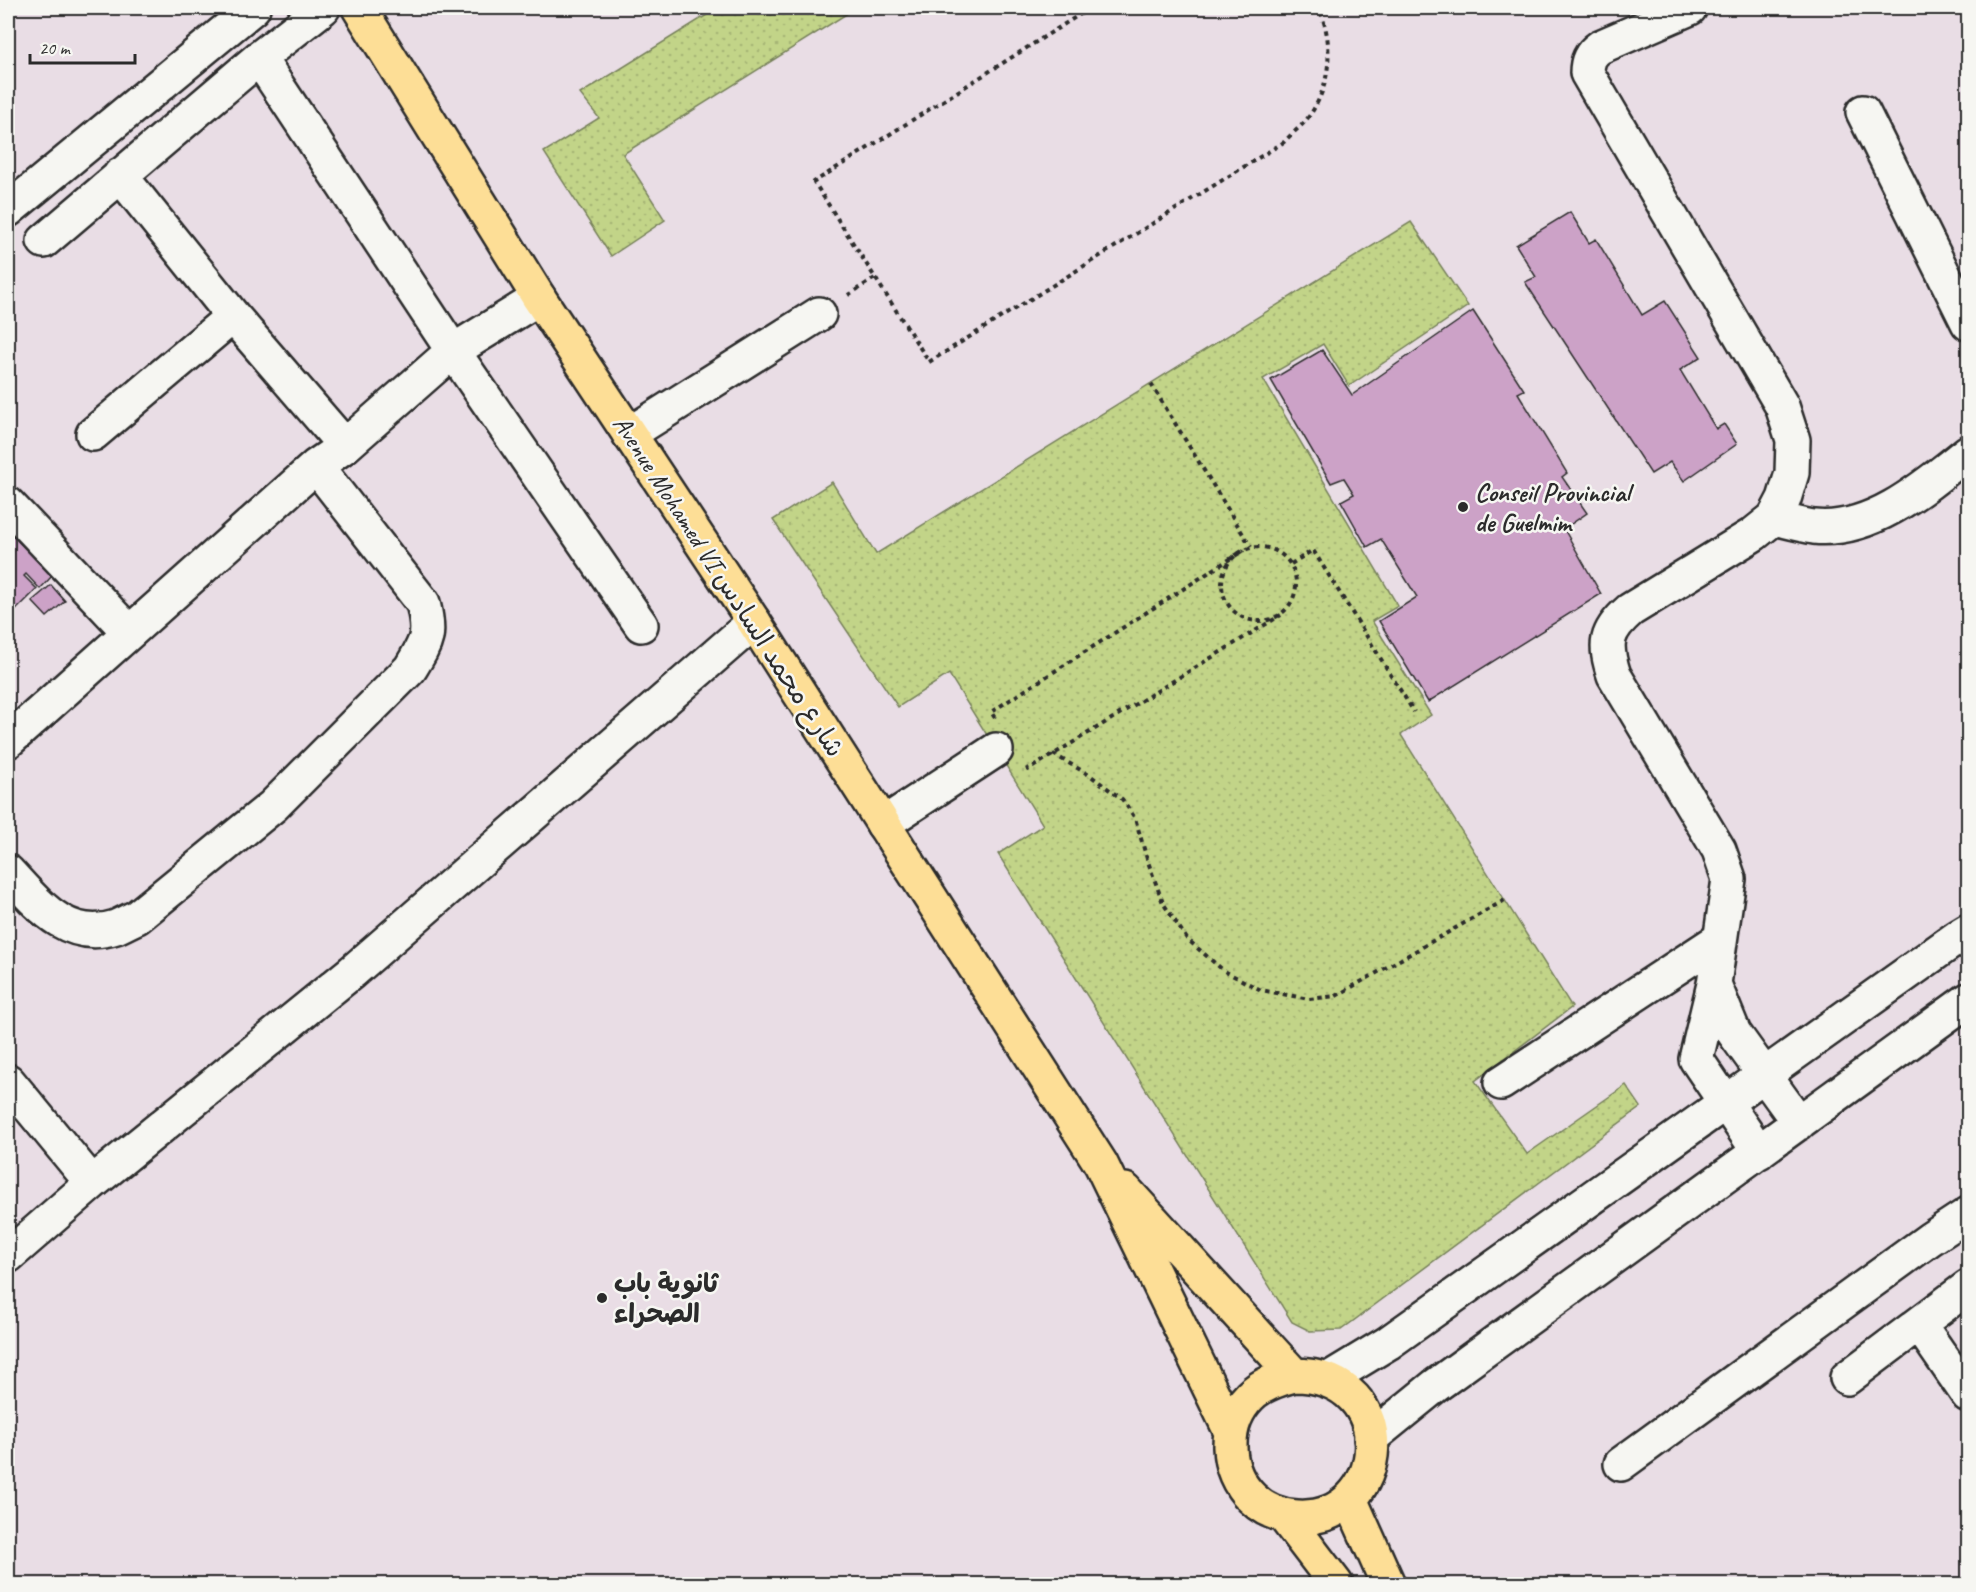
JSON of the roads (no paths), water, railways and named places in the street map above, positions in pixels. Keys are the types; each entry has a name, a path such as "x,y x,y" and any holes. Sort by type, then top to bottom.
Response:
{"main road":[{"name":"Avenue Mohamed VI شارع محمد السادس","path":"359,8 539,298 754,622 1101,1164 1231,1431"},
{"name":"Avenue Mohamed VI شارع محمد السادس","path":"1101,1164 1294,1375"},
{"name":"Avenue Mohamed VI شارع محمد السادس","path":"1294,1375 1310,1375 1328,1380 1334,1382 1356,1400 1369,1421 1373,1448 1368,1473 1350,1499 1329,1513 1310,1518 1284,1516 1261,1506 1243,1489 1230,1456 1231,1431 1235,1416 1250,1396 1270,1381 1294,1375"},
{"path":"1350,1499 1388,1584"},
{"name":"Avenue Mohamed VI شارع محمد السادس","path":"1284,1516 1336,1584"}],"street":[{"path":"8,210 253,8"},
{"path":"44,241 259,58 323,8"},
{"path":"1690,8 1600,47 1590,58 1587,73 1782,406 1793,440 1792,472 1784,499 1773,519 1754,534 1630,610 1617,622 1609,638 1607,655 1614,675 1719,850 1729,879 1714,984 1696,1059 1759,1152"},
{"path":"259,58 453,351 641,625"},
{"path":"1863,112 1968,323"},
{"path":"120,175 233,316 345,446"},
{"path":"8,741 316,466 345,446 453,351 539,298"},
{"path":"629,434 819,314"},
{"path":"93,434 233,316"},
{"path":"1773,519 1816,527 1849,524 1885,511 1920,491 1968,452"},
{"path":"8,872 42,908 67,926 89,930 115,927 137,917 273,806 410,669 425,644 428,623 423,603 316,466"},
{"path":"8,504 129,632"},
{"path":"8,1256 92,1184 352,972 754,622"},
{"path":"884,824 1005,744"},
{"path":"1501,1083 1720,939"},
{"path":"1328,1380 1388,1343 1765,1075 1965,940"},
{"path":"1714,984 1734,1033 1799,1123"},
{"path":"1371,1438 1435,1386 1968,1000"},
{"path":"8,1081 92,1184"},
{"path":"1621,1464 1930,1239 1968,1214"},
{"path":"1847,1378 1968,1287"},
{"path":"1919,1324 1968,1395"}],"place":[{"name":"Conseil Provincial de Guelmim","path":"1463,507"},
{"name":"ثانوية باب الصحراء","path":"602,1298"}]}
